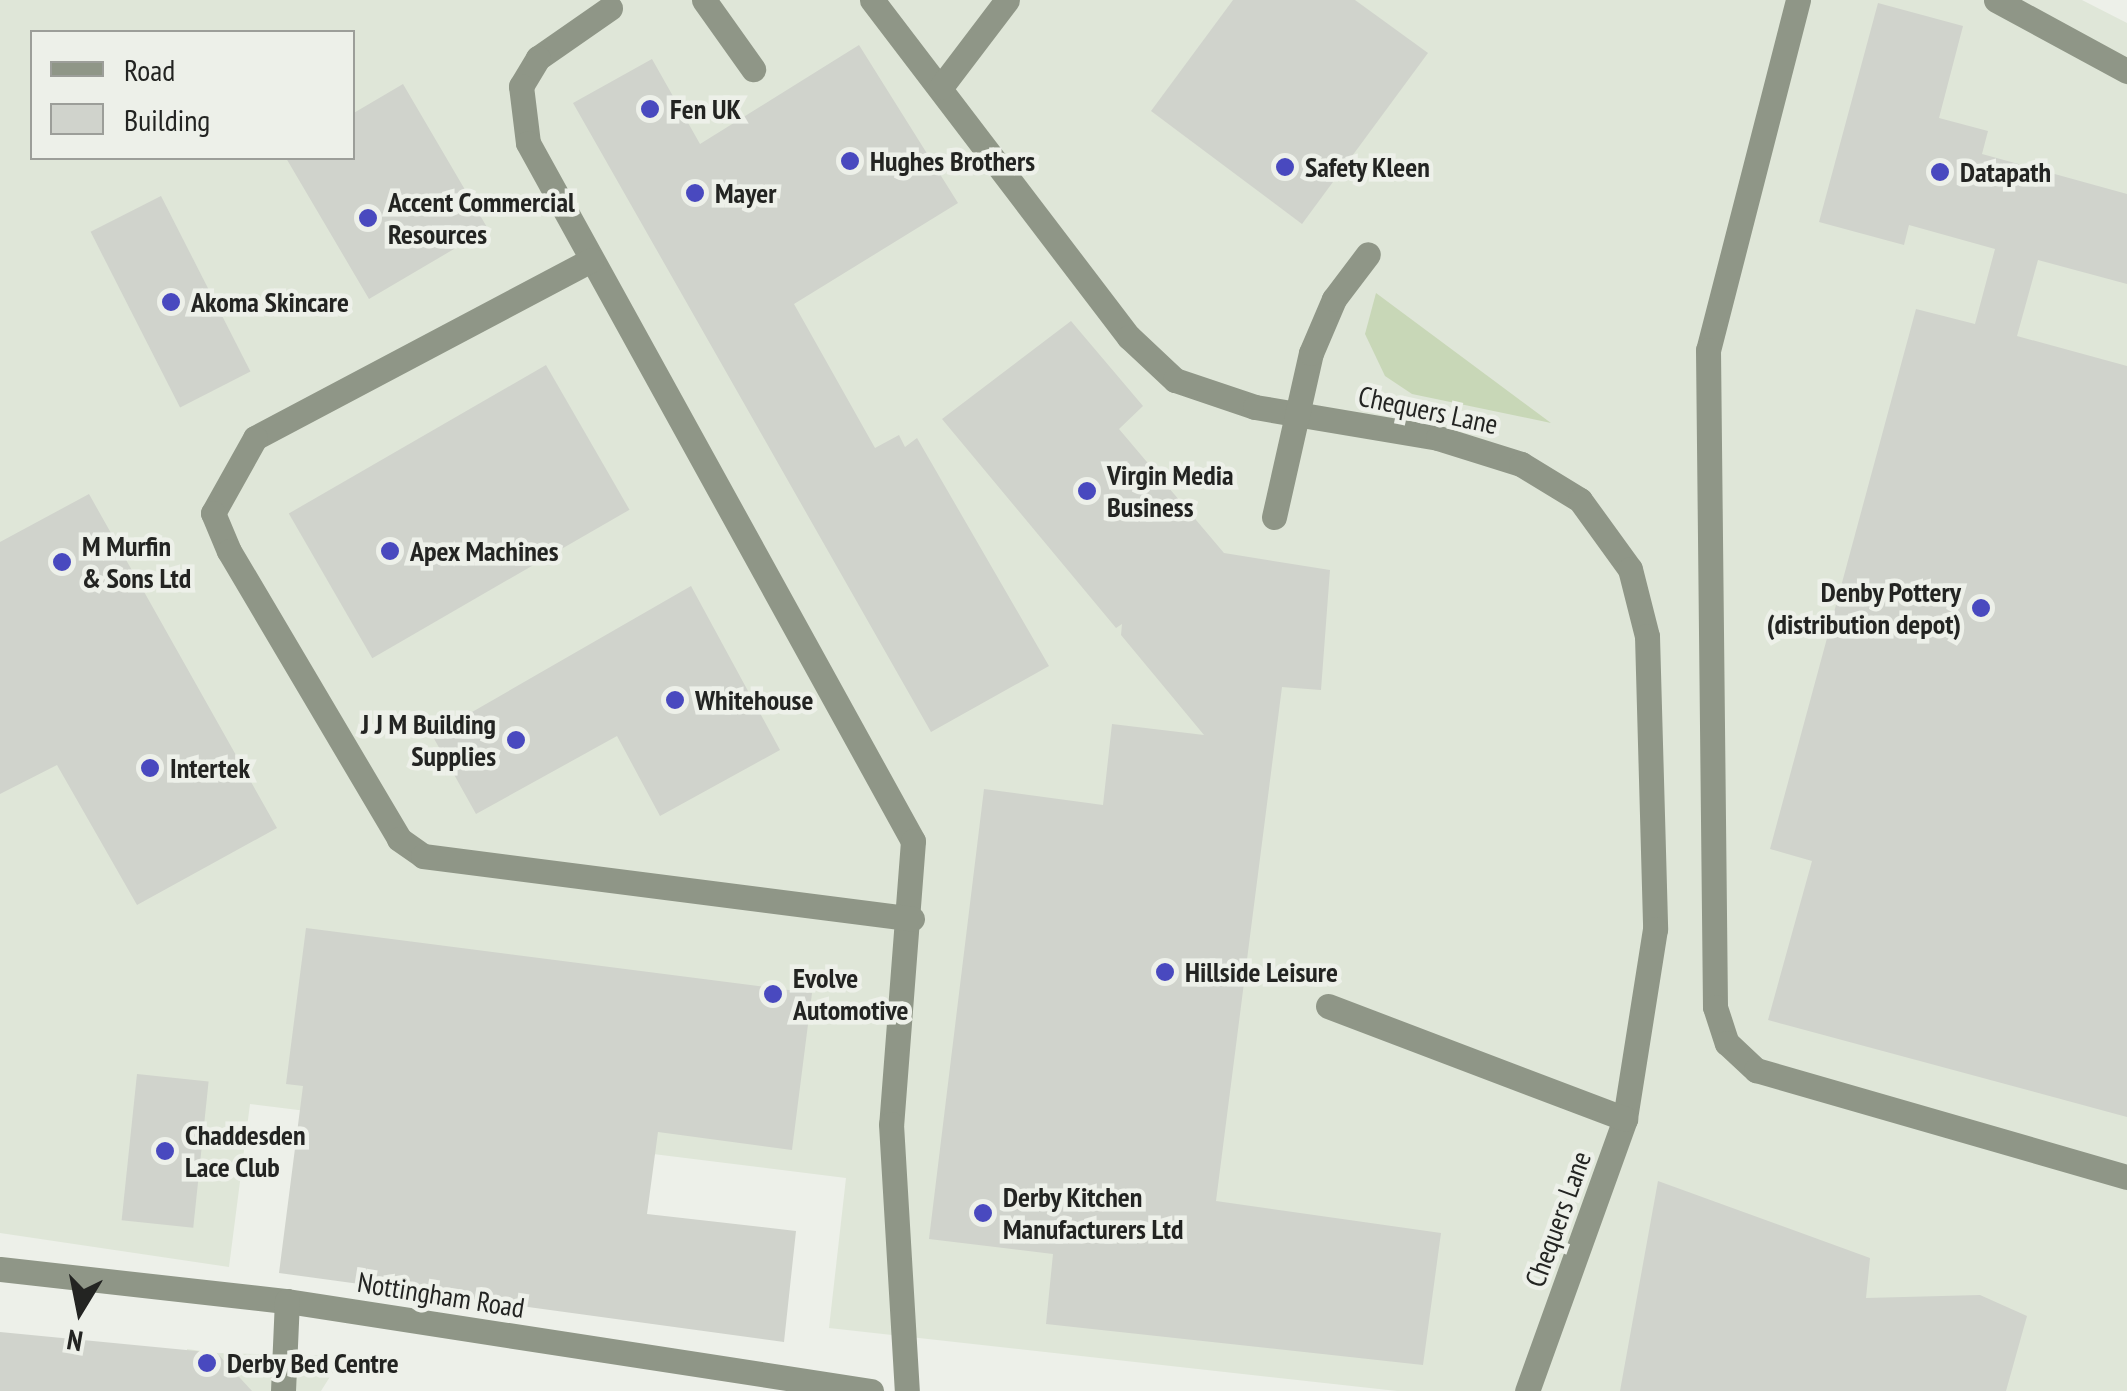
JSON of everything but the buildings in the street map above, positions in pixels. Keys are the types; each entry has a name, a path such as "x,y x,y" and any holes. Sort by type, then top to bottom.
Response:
{"street":[{"path":"704,0 753,69"},
{"name":"Chequers Lane","path":"872,0 1129,337 1175,380 1296,415 1438,438 1521,464 1580,500 1630,568 1647,636 1656,908 1625,1119 1527,1391"},
{"path":"941,87 1007,0"},
{"path":"1798,0 1708,350 1714,1006 1727,1042 1756,1070 2127,1177"},
{"path":"1996,0 2127,71"},
{"path":"610,8 538,58 521,86 528,143 590,260 898,801 913,841 912,919 892,1124 907,1391"},
{"path":"1274,518 1296,415 1334,299 1368,254"},
{"path":"590,260 255,438 213,513 229,551 399,839 423,856 912,919"},
{"path":"1328,1006 1625,1119"},
{"name":"Nottingham Road","path":"0,1270 287,1301 871,1391"},
{"path":"283,1391 287,1301"}],"shaded area":[{"path":"0,0 2082,0 2127,23 2127,1391 1397,1391 829,1328 846,1178 250,1104 229,1267 0,1233"},
{"path":"187,1349 343,1356 321,1391 189,1391"}],"green space":[{"path":"1376,293 1551,423 1412,394 1385,376 1365,334"}],"place":[{"name":"Fen UK","path":"650,109"},
{"name":"Hughes Brothers","path":"850,161"},
{"name":"Safety Kleen","path":"1285,167"},
{"name":"Datapath","path":"1940,172"},
{"name":"Mayer","path":"695,193"},
{"name":"Accent Commercial Resources","path":"368,218"},
{"name":"Akoma Skincare","path":"171,302"},
{"name":"Virgin Media Business","path":"1087,491"},
{"name":"Apex Machines","path":"390,551"},
{"name":"M Murfin & Sons Ltd","path":"62,562"},
{"name":"Denby Pottery (distribution depot)","path":"1981,608"},
{"name":"Whitehouse","path":"675,700"},
{"name":"J J M Building Supplies","path":"516,740"},
{"name":"Intertek","path":"150,768"},
{"name":"Hillside Leisure","path":"1165,972"},
{"name":"Evolve Automotive","path":"773,994"},
{"name":"Chaddesden Lace Club","path":"165,1151"},
{"name":"Derby Kitchen Manufacturers Ltd","path":"983,1213"},
{"name":"Derby Bed Centre","path":"207,1363"}]}
